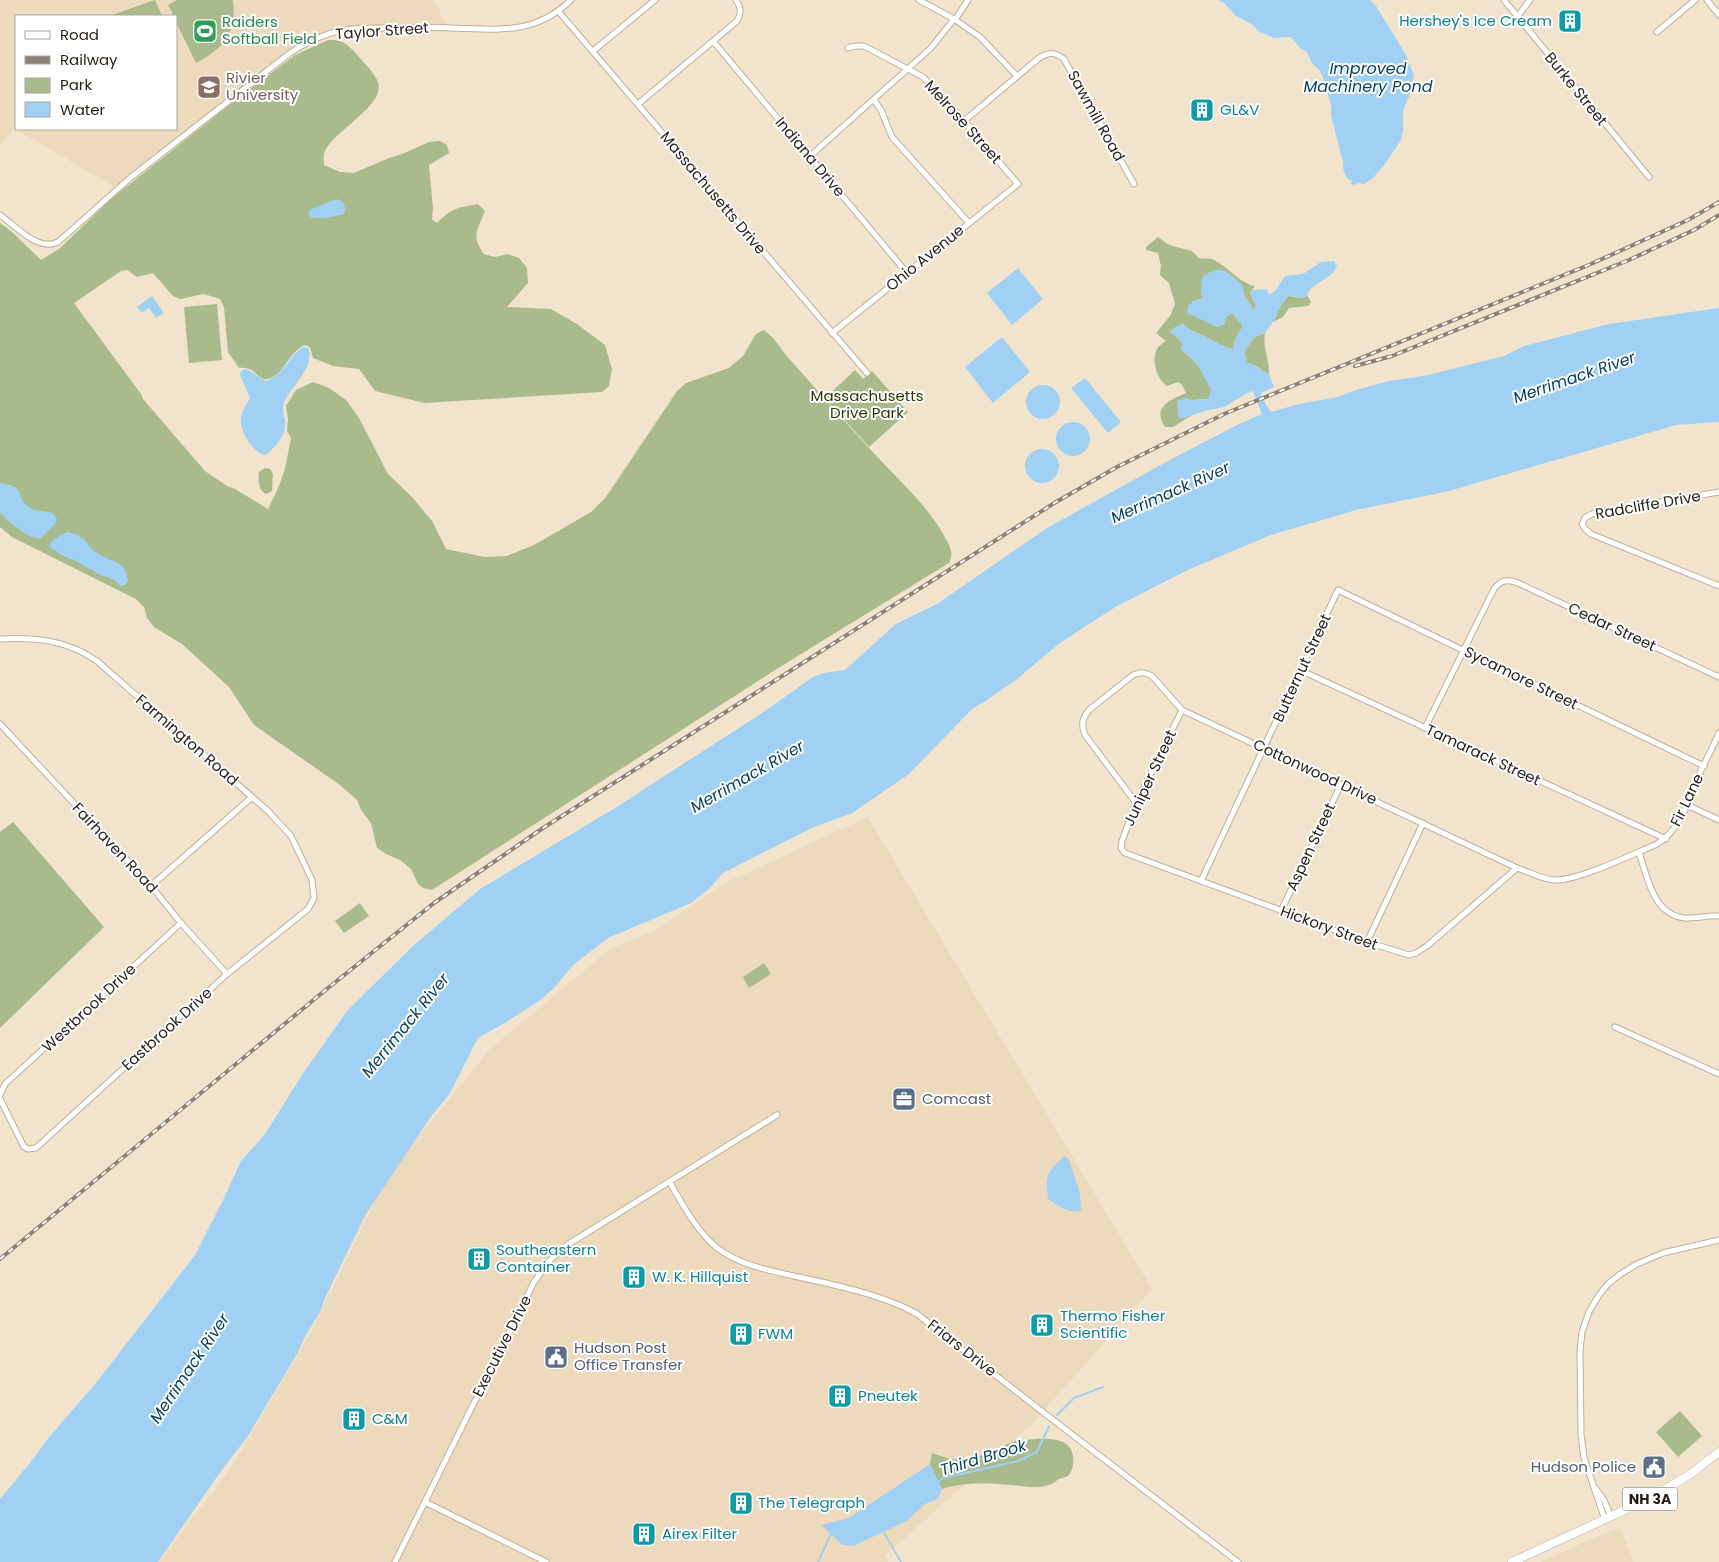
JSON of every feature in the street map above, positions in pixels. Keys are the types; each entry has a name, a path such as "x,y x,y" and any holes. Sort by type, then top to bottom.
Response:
{"main road":[{"name":"NH 3A","path":"1512,1562 1661,1492 1692,1473 1719,1452"}],"street":[{"name":"Taylor Street","path":"0,215 34,240 48,245 55,244 64,238 108,196 218,108 290,53 314,39 334,33 361,29 439,27 508,29 529,25 559,12 571,0"},
{"path":"593,52 655,0"},
{"path":"638,104 737,21 741,8 736,0"},
{"path":"919,0 955,20 980,37 1017,76 964,121"},
{"path":"809,157 931,48 955,20 968,0"},
{"name":"Burke Street","path":"1504,0 1649,178"},
{"path":"1517,16 1530,0"},
{"path":"1657,32 1695,0"},
{"path":"1707,0 1719,15"},
{"name":"Massachusetts Drive","path":"559,12 867,373"},
{"name":"Indiana Drive","path":"713,41 907,273"},
{"name":"Melrose Street","path":"848,48 864,46 922,77 964,121 1018,184"},
{"name":"Sawmill Road","path":"1017,76 1046,54 1053,53 1064,59 1134,184"},
{"path":"874,100 881,110 892,137 969,223"},
{"name":"Ohio Avenue","path":"832,333 1018,184"},
{"name":"Radcliffe Drive","path":"1719,492 1592,514 1585,518 1582,524 1592,534 1719,586"},
{"name":"Cedar Street","path":"1463,650 1494,589 1505,580 1518,583 1719,677"},
{"name":"Sycamore Street","path":"1338,590 1704,766"},
{"name":"Butternut Street","path":"1201,881 1338,590"},
{"name":"Farmington Road","path":"0,639 24,638 59,643 73,647 97,661 268,811 291,836 314,886 314,898 308,909"},
{"path":"1425,728 1463,650"},
{"name":"Tamarack Street","path":"1300,670 1666,839"},
{"name":"Cottonwood Drive","path":"1136,803 1085,735 1082,729 1082,722 1084,716 1126,681 1139,673 1146,673 1152,676 1182,710 1518,868 1546,878 1560,880 1600,868 1666,839"},
{"name":"Juniper Street","path":"1121,848 1136,803 1182,710"},
{"name":"Fairhaven Road","path":"0,724 151,886 227,974"},
{"name":"Fir Lane","path":"1666,839 1687,805 1704,766 1717,745 1719,733"},
{"name":"Aspen Street","path":"1281,911 1341,784"},
{"path":"151,886 252,797"},
{"path":"1687,805 1719,820"},
{"path":"1367,942 1422,822"},
{"name":"Hickory Street","path":"1121,848 1125,853 1402,954 1416,954 1427,946 1518,868"},
{"path":"1638,852 1652,890 1658,903 1663,908 1674,915 1684,918 1719,916"},
{"name":"Eastbrook Drive","path":"0,1100 23,1144 28,1150 36,1148 227,974 308,909"},
{"name":"Westbrook Drive","path":"0,1095 5,1084 181,923"},
{"path":"1615,1028 1719,1074"},
{"name":"Executive Drive","path":"395,1562 534,1282 546,1264 567,1245 777,1116"},
{"name":"Friars Drive","path":"670,1183 701,1232 716,1247 733,1258 752,1266 896,1303 917,1314 1238,1562"},
{"path":"1608,1518 1598,1503 1596,1489 1584,1458 1581,1434 1580,1352 1582,1332 1589,1312 1608,1284 1637,1264 1663,1253 1719,1240"},
{"path":"425,1502 546,1562"}],"shaded area":[{"name":"Rivier University","path":"0,0 434,0 446,24 347,26 318,34 295,46 114,187 17,130 178,130 178,15 15,15 14,128 0,146"},
{"path":"868,817 1152,1289 1032,1424 885,1556 888,1562 159,1562 232,1466 311,1332 387,1176 490,1049 611,948 655,931 727,882"},
{"path":"1621,1528 1633,1562 1541,1562 1598,1536"}],"green space":[{"path":"155,0 162,15 112,15"},
{"name":"Raiders Softball Field","path":"177,0 233,0 233,22 226,39 214,52 196,63 178,26 178,15 173,15 168,5"},
{"path":"328,40 343,42 353,50 375,76 378,82 378,91 367,109 329,145 324,153 324,165 340,172 354,173 429,142 440,141 447,145 449,153 429,165 433,208 432,220 437,223 456,209 478,204 485,211 476,237 484,254 495,257 508,254 519,258 527,268 528,283 507,307 551,309 577,324 605,345 612,369 609,386 602,392 424,403 375,391 359,369 333,366 313,358 310,347 305,345 294,353 277,374 263,379 249,369 239,368 228,352 224,307 220,299 204,294 180,299 173,296 153,273 137,277 127,270 121,271 74,303 143,399 205,471 268,509 285,469 291,438 287,431 286,406 296,390 313,382 329,388 346,400 359,418 388,474 412,497 432,521 446,549 485,557 507,556 534,545 591,512 606,497 677,391 686,383 729,368 743,356 756,334 764,330 848,425 913,494 942,531 951,552 949,563 780,667 432,890 423,888 418,884 411,869 400,860 377,848 371,823 361,810 357,800 340,785 254,725 229,687 182,644 154,627 147,618 144,607 136,599 12,537 0,527 0,223 41,260 59,249 112,198 223,110 295,55"},
{"path":"1158,237 1169,245 1192,251 1199,258 1216,261 1244,282 1255,286 1250,293 1256,305 1254,311 1244,295 1202,287 1201,294 1203,298 1192,302 1226,317 1232,312 1243,326 1236,338 1233,349 1218,344 1183,324 1171,332 1183,344 1181,349 1198,365 1212,390 1208,399 1191,400 1184,418 1194,414 1173,427 1165,427 1160,414 1165,405 1186,393 1178,382 1167,386 1163,383 1155,364 1157,349 1166,341 1156,333 1170,316 1175,304 1169,283 1160,275 1161,266 1158,253 1146,250 1146,247"},
{"path":"1307,295 1311,302 1308,306 1289,308 1283,317 1273,322 1281,305 1288,296 1302,298"},
{"path":"217,304 222,360 189,363 184,307"},
{"path":"1265,333 1264,343 1269,374 1247,363 1244,352 1254,337"},
{"name":"Massachusetts Drive Park","path":"855,370 863,379 872,371 908,412 869,447 825,398"},
{"path":"265,468 270,469 273,474 272,491 266,494 261,490 259,481 259,472"},
{"path":"13,822 104,927 0,1028 0,832"},
{"path":"360,903 369,916 344,933 335,921"},
{"path":"764,963 771,974 749,988 743,977"},
{"path":"1680,1411 1702,1436 1678,1457 1656,1432"},
{"path":"1050,1439 1065,1443 1070,1448 1073,1456 1073,1466 1070,1473 1068,1476 1050,1485 1039,1487 976,1484 958,1485 942,1489 930,1464 932,1453 950,1459 972,1459 1017,1440"}],"water":[{"name":"Improved Machinery Pond","path":"1218,0 1370,0 1376,6 1406,55 1414,75 1412,89 1403,111 1401,140 1373,178 1364,184 1357,183 1356,185 1351,184 1352,180 1350,181 1345,174 1331,115 1331,105 1323,77 1312,63 1307,52 1301,49 1291,37 1275,38 1259,32 1253,25 1236,16 1224,3"},
{"path":"336,199 342,201 345,209 344,214 327,218 312,218 309,215 311,209"},
{"name":"Merrimack River","path":"1334,261 1337,266 1334,271 1312,288 1306,297 1288,296 1265,333 1254,337 1244,352 1247,363 1269,374 1274,387 1261,393 1271,412 1299,404 1338,397 1389,381 1424,376 1504,356 1524,346 1609,324 1719,308 1719,422 1676,425 1449,491 1356,510 1271,535 1190,569 1117,606 1060,643 1017,679 973,708 909,774 852,813 812,828 723,873 711,887 691,903 608,938 573,965 555,987 539,1001 478,1038 450,1093 430,1118 366,1214 321,1310 248,1436 221,1471 158,1562 0,1562 0,1499 50,1436 96,1383 195,1255 241,1161 265,1134 304,1072 347,1011 414,945 480,889 615,808 759,715 813,677 824,673 845,670 896,624 937,604 1047,528 1166,462 1262,414 1251,391 1224,407 1179,418 1177,401 1187,398 1191,400 1208,399 1211,390 1198,365 1181,349 1183,344 1170,332 1175,327 1183,324 1188,329 1233,349 1236,338 1243,326 1232,313 1226,317 1224,325 1217,327 1187,313 1188,307 1192,302 1203,298 1201,294 1202,278 1208,273 1219,270 1229,274 1243,286 1244,295 1254,310 1256,305 1250,293 1252,290 1267,289 1269,295 1275,291 1285,276 1303,274 1321,262"},
{"path":"1018,268 1043,299 1012,325 987,293"},
{"path":"152,296 164,313 156,318 149,308 142,313 137,307"},
{"path":"1002,337 1030,372 993,403 965,367"},
{"path":"303,347 308,348 310,355 306,370 284,403 284,432 279,441 266,455 261,454 252,446 242,428 243,410 250,398 240,375 241,371 248,370 267,381 278,374"},
{"path":"1085,378 1121,422 1108,433 1071,388"},
{"path":"1043,385 1050,386 1055,390 1059,395 1059,409 1055,414 1050,418 1043,419 1036,418 1031,414 1027,409 1026,402 1027,395 1031,390 1036,386"},
{"path":"1073,422 1080,423 1085,427 1089,432 1089,446 1085,451 1080,455 1073,456 1066,455 1061,451 1057,446 1056,439 1057,432 1061,427 1066,423"},
{"path":"1042,449 1049,450 1054,454 1058,459 1058,473 1054,478 1049,482 1042,483 1035,482 1030,478 1026,473 1025,466 1026,459 1030,454 1035,450"},
{"path":"0,483 18,489 24,503 31,509 53,513 57,519 55,524 39,538 30,536 18,528 0,512"},
{"path":"68,532 80,536 94,551 121,565 124,568 128,581 125,585 120,586 115,580 98,574 78,562 61,555 49,546 55,539"},
{"path":"1065,1156 1069,1160 1080,1193 1081,1211 1068,1210 1048,1199 1047,1179 1054,1166"},
{"path":"930,1464 942,1489 938,1499 925,1504 907,1521 853,1546 842,1545 821,1525 849,1518"}],"waterway":[{"name":"Third Brook","path":"1057,1415 1074,1398 1103,1387"},
{"name":"Third Brook","path":"938,1482 943,1478 1018,1461 1037,1452 1049,1426"},
{"name":"Third Brook","path":"818,1562 832,1532"},
{"name":"Third Brook","path":"884,1533 901,1562"}],"railway":[{"path":"0,1259 328,988 434,903 543,828 1056,502 1117,467 1224,414 1591,264 1688,220 1719,202"},
{"path":"1355,366 1392,356 1629,260 1694,230 1719,215"}],"place":[{"name":"Hershey's Ice Cream","path":"1570,21"},
{"name":"Raiders Softball Field","path":"205,31"},
{"name":"Rivier University","path":"209,87"},
{"name":"GL&V","path":"1202,110"},
{"name":"Comcast","path":"904,1099"},
{"name":"Southeastern Container","path":"479,1259"},
{"name":"W. K. Hillquist","path":"634,1277"},
{"name":"Thermo Fisher Scientific","path":"1042,1325"},
{"name":"FWM","path":"741,1334"},
{"name":"Hudson Post Office Transfer","path":"556,1357"},
{"name":"Pneutek","path":"840,1396"},
{"name":"C&M","path":"354,1419"},
{"name":"Hudson Police","path":"1654,1467"},
{"name":"The Telegraph","path":"741,1503"},
{"name":"Airex Filter","path":"644,1534"}]}
